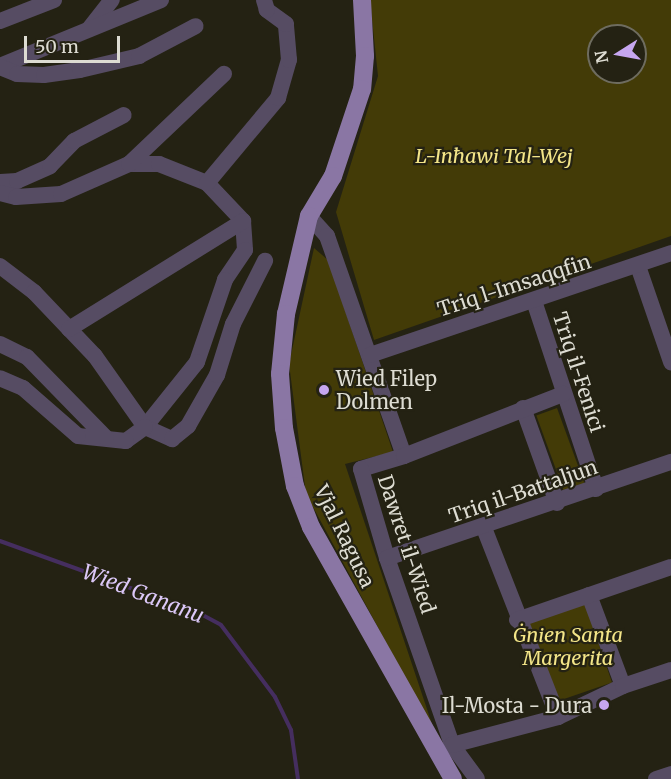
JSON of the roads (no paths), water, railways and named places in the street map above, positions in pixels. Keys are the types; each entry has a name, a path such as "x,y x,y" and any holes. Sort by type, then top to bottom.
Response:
{"main road":[{"name":"Vjal Ragusa","path":"362,0 365,56 353,120 333,176 309,216 286,314 281,356 284,428 296,486 317,540 453,779"}],"street":[{"path":"0,21 54,0"},
{"path":"89,29 112,0"},
{"path":"0,67 89,29 112,23 161,0"},
{"path":"207,183 278,98 289,60 285,24 267,10 264,0"},
{"path":"0,67 17,74 44,75 80,70 139,56 196,26"},
{"path":"0,194 16,197 61,194 129,164 224,74"},
{"path":"0,182 17,181 50,166 74,141 124,115"},
{"path":"0,378 23,388 78,436 126,441 145,427 197,362 225,279 245,250 243,221 207,183 159,164 129,164"},
{"name":"Dawret il-Wied","path":"309,216 327,236 404,456 361,469 387,558 452,745 477,779"},
{"path":"69,329 243,221"},
{"name":"Triq l-Imsaqqfin","path":"370,355 671,253"},
{"path":"0,266 34,292 95,356 145,427 172,439 188,426 217,375 233,324 265,261"},
{"path":"638,266 671,362"},
{"name":"Triq il-Fenici","path":"534,301 596,489"},
{"path":"0,344 27,357 106,438"},
{"path":"404,456 563,394"},
{"path":"524,408 557,503"},
{"name":"Triq il-Battaljun","path":"387,558 484,528 671,462"},
{"path":"484,528 517,620 558,717"},
{"path":"517,620 671,567"},
{"path":"589,595 623,686"},
{"path":"452,745 558,717 623,686 671,670"},
{"path":"656,779 671,774"}],"waterway":[{"name":"Wied Gananu","path":"0,541 197,612 221,625 275,697 291,730 298,779"}],"place":[{"name":"Wied Filep Dolmen","path":"324,390"},
{"name":"Il-Mosta - Dura","path":"604,705"}],"park label":[{"name":"L-Inħawi Tal-Wej","path":"494,155"},
{"name":"Ġnien Santa Margerita","path":"568,646"}]}
